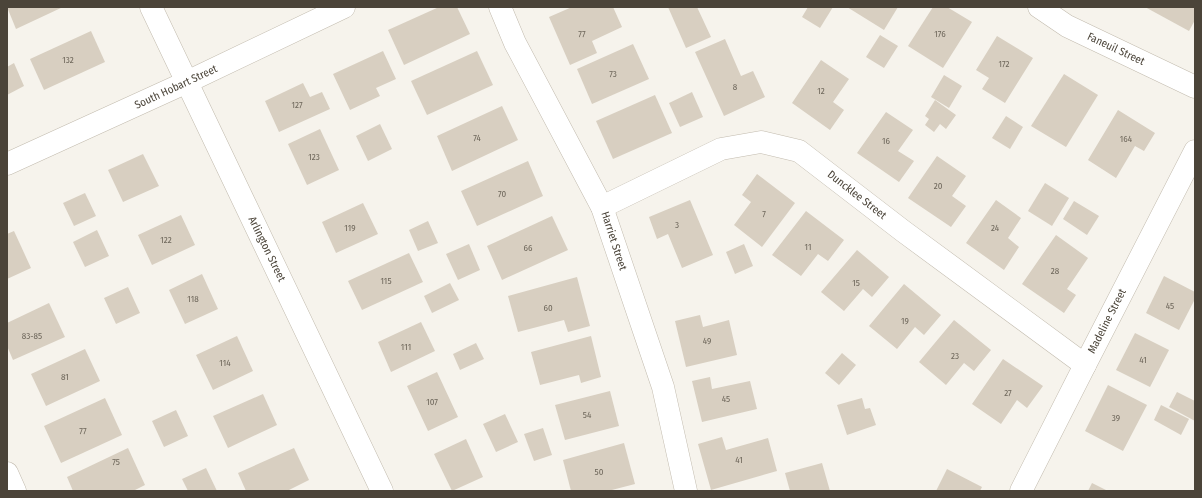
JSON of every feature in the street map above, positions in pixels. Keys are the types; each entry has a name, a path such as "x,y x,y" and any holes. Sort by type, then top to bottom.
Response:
{"street":[{"name":"Arlington Street","path":"151,7 382,491"},
{"name":"South Hobart Street","path":"7,164 187,82 344,7"},
{"name":"Harriet Street","path":"500,7 515,43 602,207 663,387 686,491"},
{"name":"Faneuil Street","path":"1039,7 1067,26 1195,88"},
{"name":"Duncklee Street","path":"602,207 721,150 761,142 799,151 903,231 1085,365"},
{"name":"Madeline Street","path":"1022,491 1195,151"},
{"path":"7,473 15,491"}],"building":[{"path":"7,7 63,7 16,29"},
{"path":"439,7 457,7 470,34 404,65 388,30"},
{"path":"572,7 613,7 622,27 592,41 597,53 570,65 549,17"},
{"path":"668,7 697,7 711,37 686,48"},
{"path":"808,7 833,7 820,28 802,17"},
{"path":"847,7 898,7 884,30"},
{"path":"933,7 947,7 972,22 943,68 908,46"},
{"path":"1145,7 1195,7 1195,20 1189,31"},
{"path":"91,31 105,62 44,90 30,59"},
{"path":"880,35 898,46 884,68 866,57"},
{"path":"997,36 1033,58 1005,103 982,89 989,78 976,70"},
{"path":"725,39 741,76 753,71 765,97 724,116 695,52"},
{"path":"633,44 649,79 592,104 577,69"},
{"path":"383,51 396,79 376,88 380,96 350,110 333,74"},
{"path":"477,51 493,85 427,115 411,81"},
{"path":"821,60 849,79 833,102 844,110 830,130 792,103"},
{"path":"14,63 24,86 7,95 7,67"},
{"path":"1064,74 1098,95 1066,147 1031,126"},
{"path":"944,75 962,86 949,108 931,97"},
{"path":"303,83 310,97 322,92 330,109 279,132 265,101"},
{"path":"692,92 703,117 680,127 669,103"},
{"path":"655,95 672,133 613,159 596,121"},
{"path":"935,100 956,115 946,129 940,124 934,132 925,125 929,119 925,116"},
{"path":"502,106 518,140 452,171 437,136"},
{"path":"1118,110 1155,133 1144,151 1135,146 1116,178 1088,160"},
{"path":"886,112 913,130 898,151 914,161 899,182 857,153"},
{"path":"1006,116 1023,127 1010,149 992,138"},
{"path":"380,124 392,149 368,161 356,136"},
{"path":"320,129 339,170 307,185 288,144"},
{"path":"143,154 159,186 123,202 108,170"},
{"path":"937,156 966,176 952,196 966,206 951,227 908,198"},
{"path":"528,161 543,196 477,226 461,191"},
{"path":"757,174 795,203 762,247 734,225 751,202 742,195"},
{"path":"1045,183 1069,198 1052,226 1028,211"},
{"path":"85,193 96,216 74,226 63,203"},
{"path":"690,200 713,255 682,268 668,234 657,239 649,217"},
{"path":"996,200 1021,218 1008,238 1019,247 1004,270 966,243"},
{"path":"1074,201 1099,216 1087,235 1063,219"},
{"path":"363,203 378,234 336,253 322,222"},
{"path":"806,211 844,240 828,261 818,254 801,276 772,255"},
{"path":"181,215 195,245 152,265 138,235"},
{"path":"552,216 568,250 502,280 487,246"},
{"path":"428,221 438,243 418,251 409,230"},
{"path":"97,230 109,256 85,267 73,242"},
{"path":"14,231 31,268 7,279 7,234"},
{"path":"1056,235 1088,258 1067,289 1076,295 1064,313 1022,284"},
{"path":"469,244 480,270 458,280 446,254"},
{"path":"744,244 753,266 735,274 726,252"},
{"path":"857,250 889,277 872,297 863,289 844,311 821,292"},
{"path":"409,253 423,282 362,310 348,281"},
{"path":"202,274 218,309 185,324 169,290"},
{"path":"1164,276 1195,292 1195,299 1179,330 1146,313"},
{"path":"577,277 590,326 568,332 564,320 518,332 508,296"},
{"path":"450,283 459,300 432,313 424,296"},
{"path":"904,284 941,315 924,335 915,327 897,349 869,326"},
{"path":"128,287 140,313 116,324 104,298"},
{"path":"49,303 65,337 13,360 7,346 7,323"},
{"path":"700,315 703,327 729,320 737,355 686,367 675,321"},
{"path":"954,320 991,350 974,371 964,363 946,385 919,362"},
{"path":"421,322 435,351 391,372 378,342"},
{"path":"1135,333 1169,350 1150,387 1116,370"},
{"path":"237,336 253,371 213,390 196,355"},
{"path":"591,336 601,377 581,383 579,375 540,385 531,352"},
{"path":"476,343 484,359 460,370 453,354"},
{"path":"85,349 100,381 46,406 31,374"},
{"path":"842,353 856,365 839,385 825,373"},
{"path":"1003,359 1043,386 1027,408 1017,400 1001,424 972,404"},
{"path":"437,372 458,417 428,431 407,386"},
{"path":"710,377 712,389 750,381 757,409 702,422 692,381"},
{"path":"1108,385 1147,405 1123,451 1085,431"},
{"path":"610,391 619,426 565,440 555,405"},
{"path":"1177,392 1195,401 1195,421 1169,407"},
{"path":"263,394 277,425 228,448 213,416"},
{"path":"105,398 122,435 61,463 44,426"},
{"path":"862,398 865,409 870,408 876,425 847,435 837,405"},
{"path":"1161,405 1189,419 1181,435 1154,420"},
{"path":"176,410 188,436 164,447 152,421"},
{"path":"505,414 518,442 496,452 483,424"},
{"path":"543,428 552,455 534,461 524,434"},
{"path":"722,437 726,450 768,438 777,471 711,490 698,444"},
{"path":"466,439 483,477 452,491 434,454"},
{"path":"624,443 635,484 608,491 571,491 563,460"},
{"path":"128,448 145,485 133,491 73,491 67,477"},
{"path":"294,448 309,480 287,491 246,491 238,473"},
{"path":"822,463 830,491 790,491 785,473"},
{"path":"206,468 217,491 188,491 182,479"},
{"path":"947,469 982,487 980,491 936,491"},
{"path":"1092,483 1108,491 1088,491"}]}
